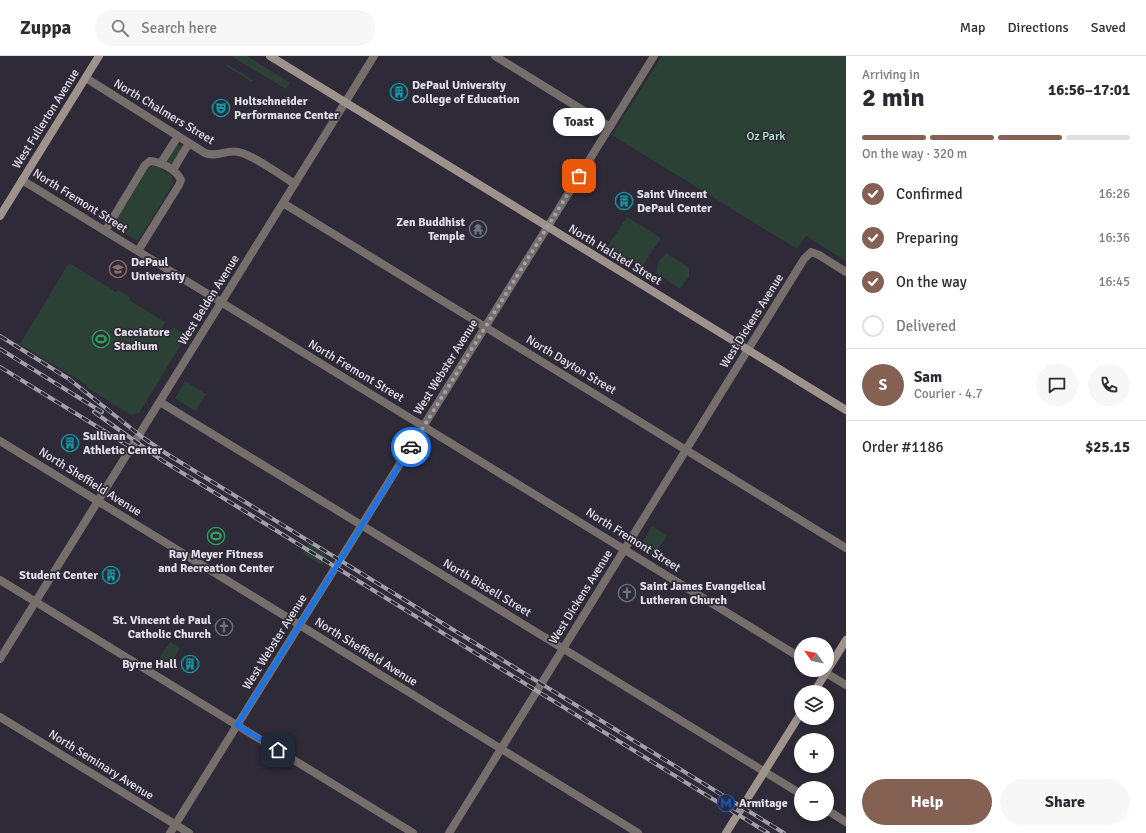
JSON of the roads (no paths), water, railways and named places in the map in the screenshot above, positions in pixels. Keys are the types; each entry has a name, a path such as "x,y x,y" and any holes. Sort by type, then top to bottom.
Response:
{"main road":[{"name":"West Fullerton Avenue","path":"0,216 99,56"},
{"name":"North Halsted Street","path":"270,56 547,228 846,410"},
{"path":"834,657 846,640"},
{"path":"726,833 794,724"}],"street":[{"name":"West Belden Avenue","path":"0,659 374,56"},
{"path":"495,56 610,127"},
{"name":"West Webster Avenue","path":"170,833 654,56"},
{"name":"North Chalmers Street","path":"86,78 205,153 213,155 230,152 243,153 295,184"},
{"path":"161,163 178,136"},
{"path":"173,170 190,143"},
{"path":"105,231 145,166 150,161 161,163 173,170 179,174 181,180 179,185 138,251"},
{"name":"North Fremont Street","path":"22,180 794,654"},
{"name":"North Dayton Street","path":"283,203 846,548"},
{"name":"West Dickens Avenue","path":"449,833 804,259 812,252 846,272"},
{"name":"North Bissell Street","path":"160,402 794,790"},
{"name":"North Sheffield Avenue","path":"0,441 638,833"},
{"path":"0,580 413,833"},
{"path":"833,677 846,685"},
{"name":"North Seminary Avenue","path":"0,717 189,833"},
{"path":"834,814 846,822"}],"railway":[{"path":"0,336 69,379 142,437 167,454 784,833"},
{"path":"0,349 102,412"},
{"path":"0,367 140,453"},
{"path":"94,412 163,461 768,833"}],"place":[{"name":"DePaul University College of Education","path":"399,92"},
{"name":"Holtschneider Performance Center","path":"221,108"},
{"name":"Toast","path":"579,176"},
{"name":"Saint Vincent DePaul Center","path":"624,201"},
{"name":"Zen Buddhist Temple","path":"478,229"},
{"name":"DePaul University","path":"118,269"},
{"name":"Cacciatore Stadium","path":"101,339"},
{"name":"Sullivan Athletic Center","path":"70,443"},
{"name":"Ray Meyer Fitness and Recreation Center","path":"216,536"},
{"name":"Student Center","path":"111,575"},
{"name":"Saint James Evangelical Lutheran Church","path":"627,593"},
{"name":"St. Vincent de Paul Catholic Church","path":"224,627"},
{"name":"Byrne Hall","path":"190,664"},
{"name":"Armitage","path":"726,803"}],"park label":[{"name":"Oz Park","path":"766,136"}]}
